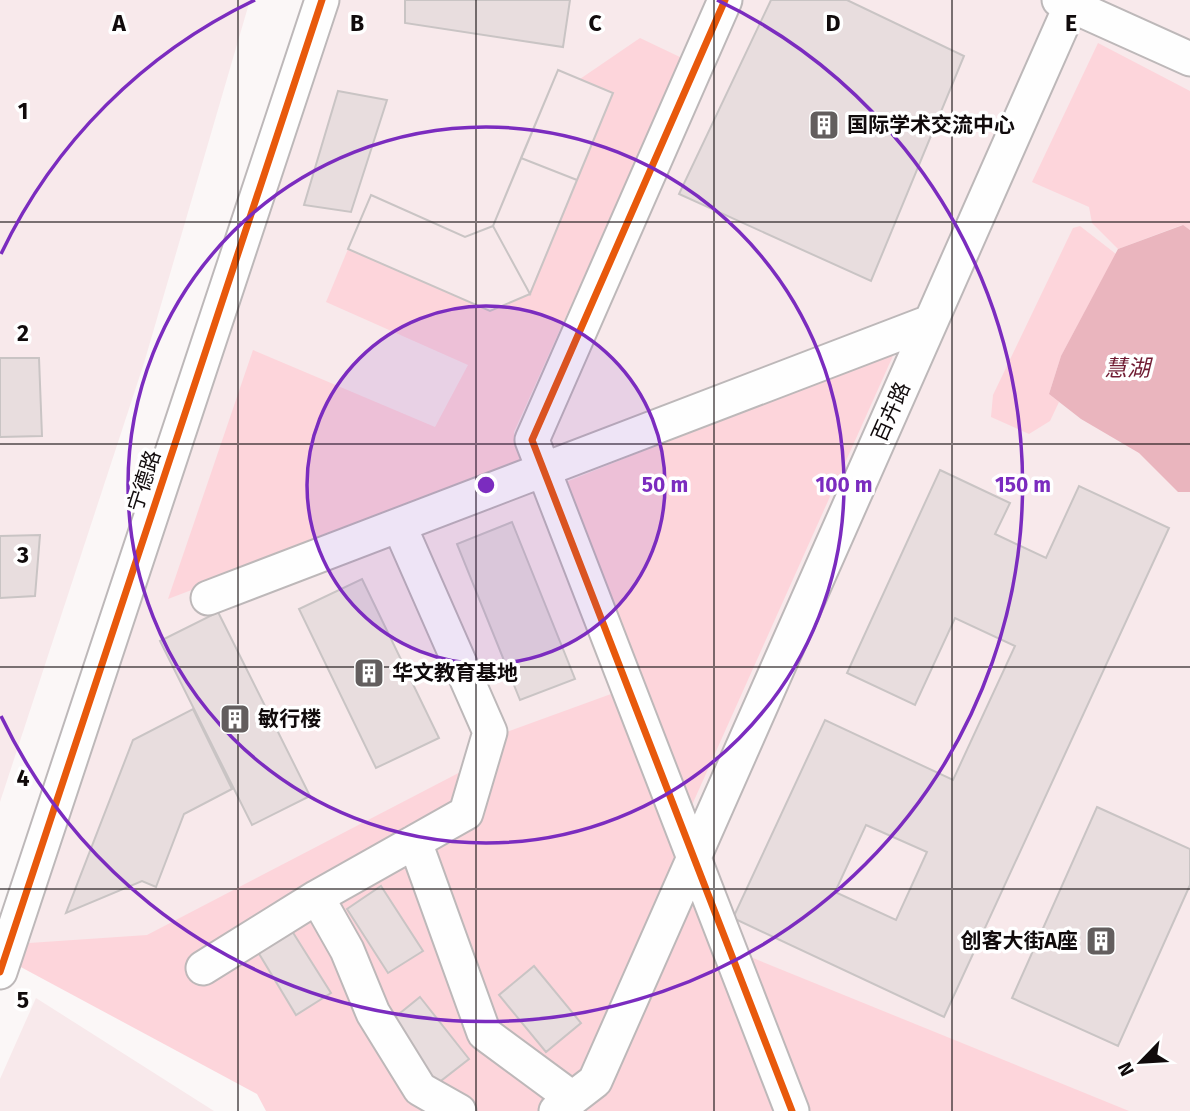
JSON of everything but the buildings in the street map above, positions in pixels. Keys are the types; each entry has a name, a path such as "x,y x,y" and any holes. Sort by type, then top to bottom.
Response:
{"street":[{"name":"宁德路","path":"0,972 322,0"},
{"path":"725,0 532,440 792,1111"},
{"name":"百卉路","path":"564,1105 595,1081 930,322 1065,3 1190,59"},
{"path":"208,598 930,322"},
{"path":"203,968 317,897 466,813 489,732 399,525"},
{"path":"415,842 484,1033 564,1105"},
{"path":"317,897 347,950 373,1013 420,1089 459,1111"}],"shaded area":[{"path":"0,0 250,0 144,363 0,802"},
{"path":"330,0 1190,0 1190,1111 292,1111 18,959"},
{"path":"640,38 682,58 514,432 521,465 168,599 253,350 435,427 468,365 326,302 348,249 490,311 529,294 613,93 580,79"},
{"path":"1098,43 1190,91 1190,230 1182,225 1118,249 1092,223 1089,207 1032,182"},
{"path":"1080,226 1116,254 1061,356 1049,394 1059,402 1050,421 1029,434 991,417 993,395 1073,228"},
{"path":"896,349 692,805 566,482"},
{"path":"611,694 704,927 753,958 1129,1111 266,1111 257,1094 17,965 29,943 147,935 497,753 501,734"},
{"path":"36,998 214,1111 0,1111 0,1079"}],"water":[{"name":"慧湖","path":"1183,225 1190,230 1190,492 1178,492 1139,453 1081,419 1049,394 1061,356 1118,249"}],"cycle path":[{"path":"0,972 322,0"},
{"path":"725,0 532,440 792,1111"}],"place":[{"name":"国际学术交流中心","path":"824,125"},
{"name":"华文教育基地","path":"369,673"},
{"name":"敏行楼","path":"235,719"},
{"name":"创客大街A座","path":"1101,941"}]}
